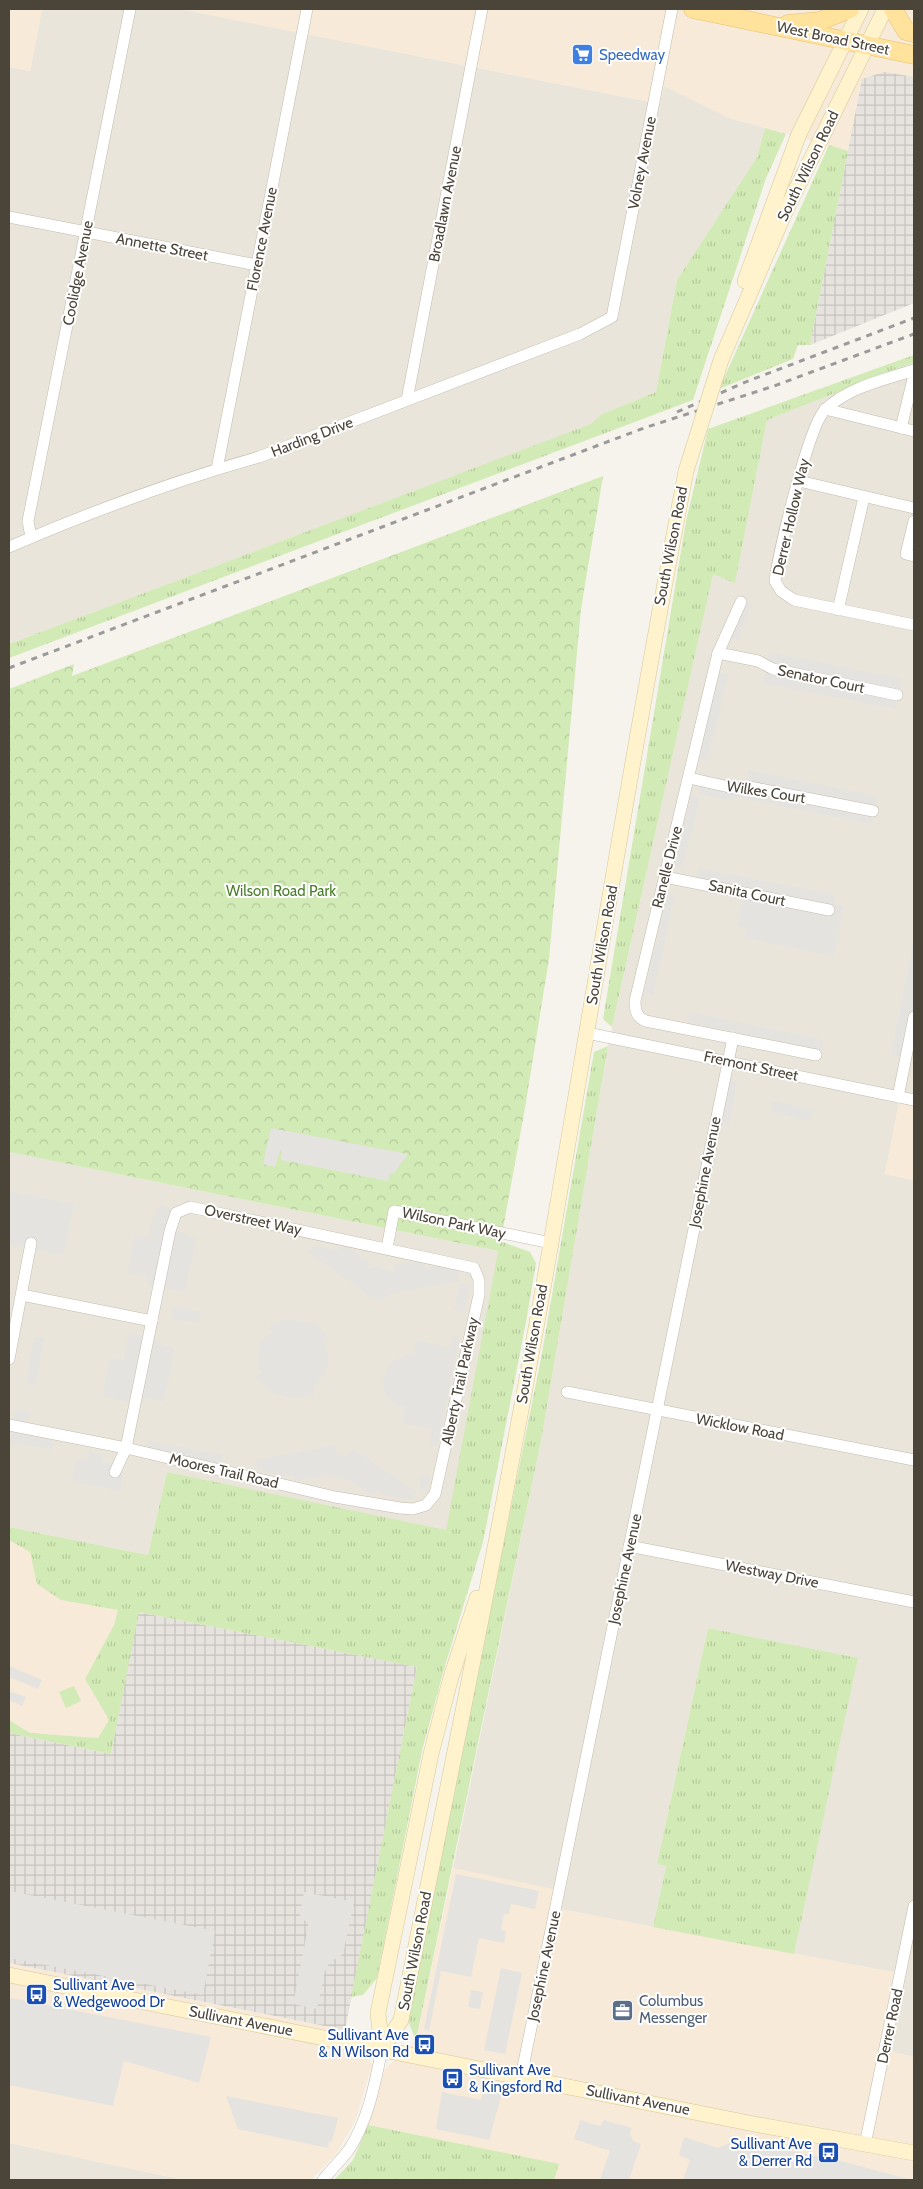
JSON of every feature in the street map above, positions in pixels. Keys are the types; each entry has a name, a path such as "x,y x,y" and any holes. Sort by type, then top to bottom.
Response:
{"main road":[{"name":"West Broad Street","path":"693,9 914,55"},
{"path":"772,25 820,21 850,9"},
{"name":"South Wilson Road","path":"728,343 743,287 789,159 861,9"},
{"name":"South Wilson Road","path":"382,2049 401,2020 452,1762 471,1677 492,1551 551,1243 658,618 686,470 728,343 785,212 885,9"},
{"path":"893,9 906,31 914,33"},
{"name":"South Wilson Road","path":"382,2049 378,2013 430,1754 457,1656 492,1551"},
{"name":"Sullivant Avenue","path":"9,1975 865,2145 914,2153"}],"street":[{"name":"Coolidge Avenue","path":"31,537 28,521 130,9"},
{"name":"Florence Avenue","path":"217,469 307,9"},
{"name":"Broadlawn Avenue","path":"407,400 482,9"},
{"name":"Volney Avenue","path":"612,317 672,9"},
{"name":"Annette Street","path":"9,217 257,265"},
{"name":"Harding Drive","path":"9,547 31,537 217,469 259,457 580,334 612,317"},
{"path":"830,406 845,394 914,370"},
{"path":"901,428 914,375"},
{"path":"830,406 914,431"},
{"name":"Derrer Hollow Way","path":"830,406 818,416 799,481 775,581 787,596 838,610 914,626"},
{"path":"799,481 914,508"},
{"path":"838,610 864,497"},
{"path":"910,555 914,520"},
{"name":"Ranelle Drive","path":"733,1038 646,1021 638,1016 635,1002 718,653 741,602"},
{"name":"Senator Court","path":"718,653 758,661 773,670 897,694"},
{"name":"Wilkes Court","path":"689,778 738,789 750,786 873,811"},
{"name":"Sanita Court","path":"665,877 829,910"},
{"path":"898,1097 914,1017"},
{"name":"Fremont Street","path":"587,1033 914,1100"},
{"path":"728,1061 733,1038 816,1055"},
{"name":"Josephine Avenue","path":"521,2077 728,1061"},
{"name":"Overstreet Way","path":"114,1472 126,1448 170,1231 176,1214 190,1207 474,1268"},
{"name":"Wilson Park Way","path":"387,1248 394,1211 551,1243"},
{"path":"9,1359 31,1244"},
{"name":"Alberty Trail Parkway","path":"435,1494 478,1295 479,1280 474,1268"},
{"path":"22,1295 152,1321"},
{"name":"Wicklow Road","path":"567,1392 914,1460"},
{"name":"Moores Trail Road","path":"9,1425 126,1448 335,1497 400,1508 414,1509 426,1505 435,1494"},
{"name":"Westway Drive","path":"629,1546 914,1602"},
{"name":"Derrer Road","path":"865,2145 914,1906"},
{"path":"902,1966 914,1969"},
{"path":"323,2180 349,2150 356,2136 375,2086 382,2049"}],"shaded area":[{"path":"9,9 42,9 30,71 9,67"},
{"path":"42,9 180,9 660,104 664,86 732,119 765,128 757,157 677,280 656,392 602,414 592,424 9,644 9,67 30,71"},
{"path":"180,9 914,9 914,77 862,79 848,151 732,119 664,86 660,104"},
{"path":"884,72 914,77 914,303 810,345 862,79"},
{"path":"914,362 914,1106 899,1103 885,1174 914,1180 914,2057 887,2051 904,1974 794,1954 857,1658 708,1628 657,1864 666,1866 653,1927 560,1909 453,1868 541,1441 608,1046 713,573 735,582 767,420"},
{"path":"744,601 752,605 738,640 728,638"},
{"path":"769,652 902,679 896,709 763,683"},
{"path":"719,673 728,675 708,761 699,759"},
{"path":"748,770 877,796 871,824 736,797 735,801 698,794 702,775 739,783 747,779"},
{"path":"691,795 700,798 682,869 673,866"},
{"path":"699,868 835,895 834,904 844,907 834,956 745,938 746,928 737,927 743,897 695,888"},
{"path":"667,893 675,895 653,995 645,993"},
{"path":"914,940 914,1041 911,1059 891,1055"},
{"path":"689,1012 824,1040 822,1050 687,1022"},
{"path":"728,1081 737,1083 729,1125 720,1123"},
{"path":"772,1101 813,1110 811,1121 770,1112"},
{"path":"899,1103 914,1106 914,1180 885,1174"},
{"path":"271,1128 408,1154 394,1173 390,1173 388,1181 281,1160 282,1153 280,1151 275,1167 263,1164"},
{"path":"9,1152 499,1251 447,1531 167,1472 148,1555 9,1527"},
{"path":"9,1191 74,1204 63,1255 9,1244"},
{"path":"160,1206 169,1208 178,1219 177,1226 179,1232 196,1238 185,1291 150,1286 145,1276 127,1273 135,1235 148,1237 152,1220"},
{"path":"345,1245 370,1262 367,1269 378,1266 394,1274 394,1265 422,1260 423,1268 443,1265 458,1270 459,1281 390,1294 384,1299 377,1300 364,1293 309,1253 313,1246 340,1250"},
{"path":"460,1283 470,1286 464,1312 454,1310"},
{"path":"173,1307 201,1312 199,1323 171,1318"},
{"path":"284,1319 312,1323 319,1327 328,1339 324,1343 329,1358 328,1366 322,1378 314,1385 314,1395 293,1398 284,1396 271,1392 255,1378 261,1373 257,1360 260,1342 272,1332 269,1325"},
{"path":"129,1333 154,1338 164,1345 172,1347 174,1352 164,1402 147,1398 139,1405 103,1396 110,1358 124,1360"},
{"path":"453,1335 460,1336 437,1446 429,1444 432,1429 402,1423 405,1407 397,1405 386,1395 383,1381 389,1365 394,1360 413,1354 416,1340 450,1348"},
{"path":"34,1337 44,1338 36,1385 26,1383"},
{"path":"17,1409 29,1412 28,1422 13,1419"},
{"path":"12,1432 54,1440 52,1450 10,1442"},
{"path":"148,1441 223,1455 221,1465 146,1451"},
{"path":"335,1445 337,1453 347,1456 353,1449 416,1492 412,1499 387,1496 377,1490 373,1496 348,1480 332,1475 295,1481 293,1475 285,1477 258,1469 256,1460"},
{"path":"88,1451 102,1454 103,1464 111,1462 123,1472 120,1491 77,1482 72,1479 76,1459 85,1461"},
{"path":"421,1474 430,1477 427,1492 419,1488"},
{"path":"9,1540 30,1552 37,1584 61,1600 118,1610 114,1625 85,1679 109,1720 98,1738 30,1733 9,1720"},
{"path":"138,1612 417,1667 345,2030 9,1963 9,1733 111,1754"},
{"path":"9,1666 42,1680 38,1689 9,1677"},
{"path":"9,1691 26,1697 22,1706 9,1700"},
{"path":"453,1868 563,1891 560,1909 904,1974 887,2051 914,2057 914,2180 554,2180 558,2164 368,2125 385,2069 416,2040"},
{"path":"456,1874 539,1891 535,1909 511,1904 509,1914 504,1914 501,1930 506,1931 504,1943 479,1938 471,1977 441,1971 429,2031 424,2029"},
{"path":"9,1891 215,1931 203,1995 9,1958"},
{"path":"304,1892 354,1902 343,1954 329,1963 325,1971 317,2009 293,2004 309,1922 299,1919"},
{"path":"9,1963 345,2030 372,2064 356,2119 337,2153 311,2180 184,2180 9,2143"},
{"path":"501,1968 522,1973 505,2054 484,2050"},
{"path":"471,1990 483,1992 480,2009 468,2007"},
{"path":"10,1998 211,2037 199,2083 124,2061 113,2106 9,2085"},
{"path":"484,2089 502,2093 489,2140 436,2129 442,2092 481,2100"},
{"path":"226,2096 338,2118 332,2142 329,2142 328,2148 238,2129"},
{"path":"580,2120 600,2126 604,2120 632,2128 630,2134 633,2141 641,2144 629,2180 600,2180 610,2151 574,2139"},
{"path":"684,2137 718,2148 737,2140 841,2161 912,2180 683,2180 690,2160 679,2155"},
{"path":"9,2143 175,2178 184,2180 9,2180"}],"green space":[{"path":"765,128 786,134 766,178 693,400 9,658 9,644 591,424 602,414 656,392 677,280 757,157"},
{"path":"829,145 848,151 810,345 798,345 793,359 719,389"},
{"path":"914,355 914,362 767,420 735,583 713,574 612,1027 603,1019 686,521 708,429"},
{"name":"Wilson Road Park","path":"603,476 581,609 549,959 499,1251 9,1152 9,689 74,664 72,676"},
{"path":"608,1046 541,1441 416,2040 408,2021 542,1353 594,1052"},
{"path":"500,1241 530,1252 536,1263 483,1542 444,1669 422,1751 377,1978 363,1995 351,1997 417,1667 139,1612 111,1754 9,1733 9,1720 30,1733 98,1738 109,1720 85,1679 114,1625 118,1610 61,1600 37,1584 30,1552 9,1540 9,1527 148,1555 167,1472 446,1530"},
{"path":"708,1628 858,1658 794,1954 653,1927 666,1866 657,1864"},
{"path":"74,1686 81,1701 66,1708 59,1692"},
{"path":"368,2125 559,2164 554,2180 334,2180 353,2160"}],"railway":[{"path":"677,412 748,381 914,318"},
{"path":"9,668 644,428 774,386 914,334"}],"place":[{"name":"Speedway","path":"583,55"},
{"name":"Sullivant Ave & Wedgewood Dr","path":"37,1994"},
{"name":"Columbus Messenger","path":"623,2010"},
{"name":"Sullivant Ave & N Wilson Rd","path":"425,2044"},
{"name":"Sullivant Ave & Kingsford Rd","path":"453,2079"},
{"name":"Sullivant Ave & Derrer Rd","path":"828,2153"}]}
